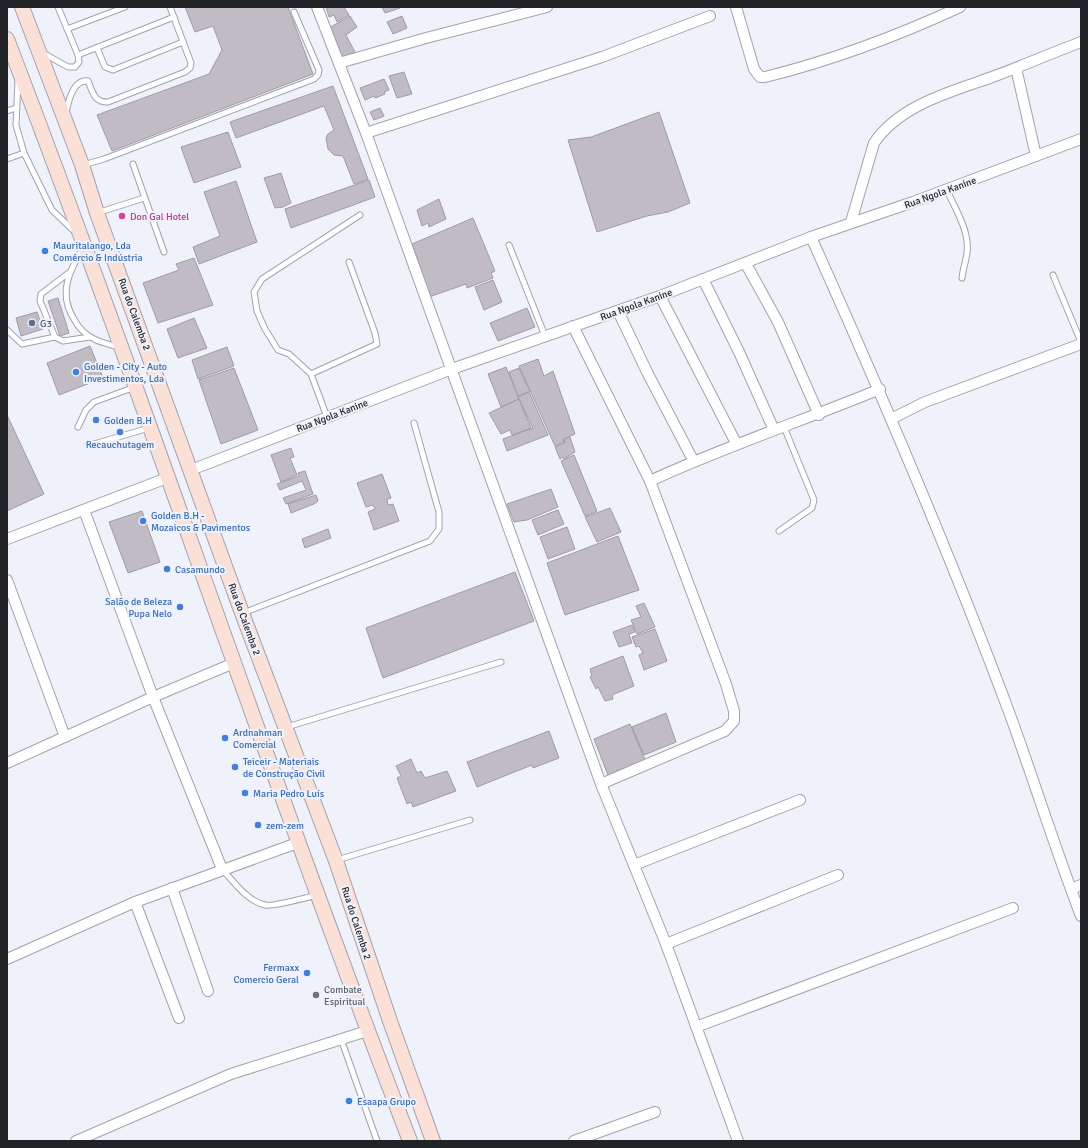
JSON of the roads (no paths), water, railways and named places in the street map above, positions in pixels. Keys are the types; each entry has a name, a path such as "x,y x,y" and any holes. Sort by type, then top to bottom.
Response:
{"main road":[{"name":"Rua do Calemba 2","path":"22,7 82,165 97,213 242,614 336,860 433,1141"},
{"path":"7,39 84,242 136,386 167,478 300,842 367,1031 410,1141"}],"street":[{"path":"317,7 366,133 601,784 666,944 738,1141"},
{"path":"339,63 426,38 547,7"},
{"path":"736,7 754,69 760,77 765,78 872,45 901,34 960,7"},
{"path":"366,133 602,57 710,16"},
{"path":"851,222 874,143 881,132 895,120 925,102 1081,42"},
{"path":"1016,68 1036,156"},
{"name":"Rua Ngola Kanine","path":"191,470 327,416 452,369 660,296 746,264 851,222 947,190 1081,139"},
{"path":"811,237 880,390 1009,712 1081,916"},
{"path":"746,264 778,322 819,415"},
{"path":"703,279 739,352 774,430"},
{"path":"660,296 736,444"},
{"path":"618,311 647,372 693,460"},
{"path":"572,326 650,481 726,684 734,711 734,721 725,731 601,784"},
{"path":"891,419 925,402 1081,343"},
{"path":"650,481 693,460 819,415 880,390"},
{"path":"7,539 167,478"},
{"path":"84,510 153,696 222,869"},
{"path":"7,580 65,737"},
{"path":"7,763 153,696 234,664"},
{"path":"634,865 800,800"},
{"path":"7,959 135,902 222,869 300,842"},
{"path":"666,944 838,875"},
{"path":"1071,889 1081,885"},
{"path":"172,888 208,991"},
{"path":"135,902 179,1018"},
{"path":"696,1027 1013,908"},
{"path":"76,1141 231,1074 367,1031"},
{"path":"574,1141 655,1112"}],"lane":[{"path":"39,51 68,67 77,65 79,62 78,55 58,7"},
{"path":"67,29 126,7"},
{"path":"64,120 72,92 80,82 88,81 96,98 100,102 108,102 185,72 190,68 191,63 170,7"},
{"path":"82,165 104,159 314,79 318,75 319,70 294,12"},
{"path":"78,55 174,17"},
{"path":"97,48 105,67 113,70 183,42"},
{"path":"19,70 16,125 24,153 52,210 84,242 71,272 65,296 67,307 80,330 90,337 122,348"},
{"path":"7,111 16,108"},
{"path":"7,159 24,153"},
{"path":"133,164 164,252"},
{"path":"947,190 964,229 967,241 967,252 962,278"},
{"path":"97,213 144,198"},
{"path":"327,416 311,374 289,354 278,350 265,329 257,311 254,292 262,279 360,215"},
{"path":"509,245 545,336"},
{"path":"311,374 377,344 376,333 349,262"},
{"path":"55,337 40,297 41,294 71,272"},
{"path":"1053,275 1081,343"},
{"path":"7,330 22,344 55,337 63,341 90,337"},
{"path":"78,427 86,410 94,402 136,386"},
{"path":"242,614 430,541 439,529 439,512 414,423"},
{"path":"779,531 812,508 814,500 784,427"},
{"path":"94,444 150,428"},
{"path":"286,727 501,662"},
{"path":"336,860 470,820"},
{"path":"222,869 255,901 267,905 319,895"},
{"path":"341,1039 377,1141"}],"place":[{"name":"Don Gal Hotel","path":"122,216"},
{"name":"Mauritalango, Lda Comércio & Indústria","path":"45,251"},
{"name":"G3","path":"32,323"},
{"name":"Golden - City - Auto Investimentos, Lda","path":"76,372"},
{"name":"Golden B.H","path":"96,420"},
{"name":"Recauchutagem","path":"120,432"},
{"name":"Golden B.H - Mozaicos & Pavimentos","path":"143,521"},
{"name":"Casamundo","path":"167,569"},
{"name":"Salão de Beleza Pupa Nelo","path":"180,607"},
{"name":"Ardnahman Comercial","path":"225,738"},
{"name":"Teiceir - Materiais de Construção Civil","path":"235,767"},
{"name":"Maria Pedro Luís","path":"245,793"},
{"name":"zem-zem","path":"258,825"},
{"name":"Fermaxx Comercio Geral","path":"307,973"},
{"name":"Combate Espiritual","path":"316,995"},
{"name":"Esaapa Grupo","path":"349,1101"}]}
